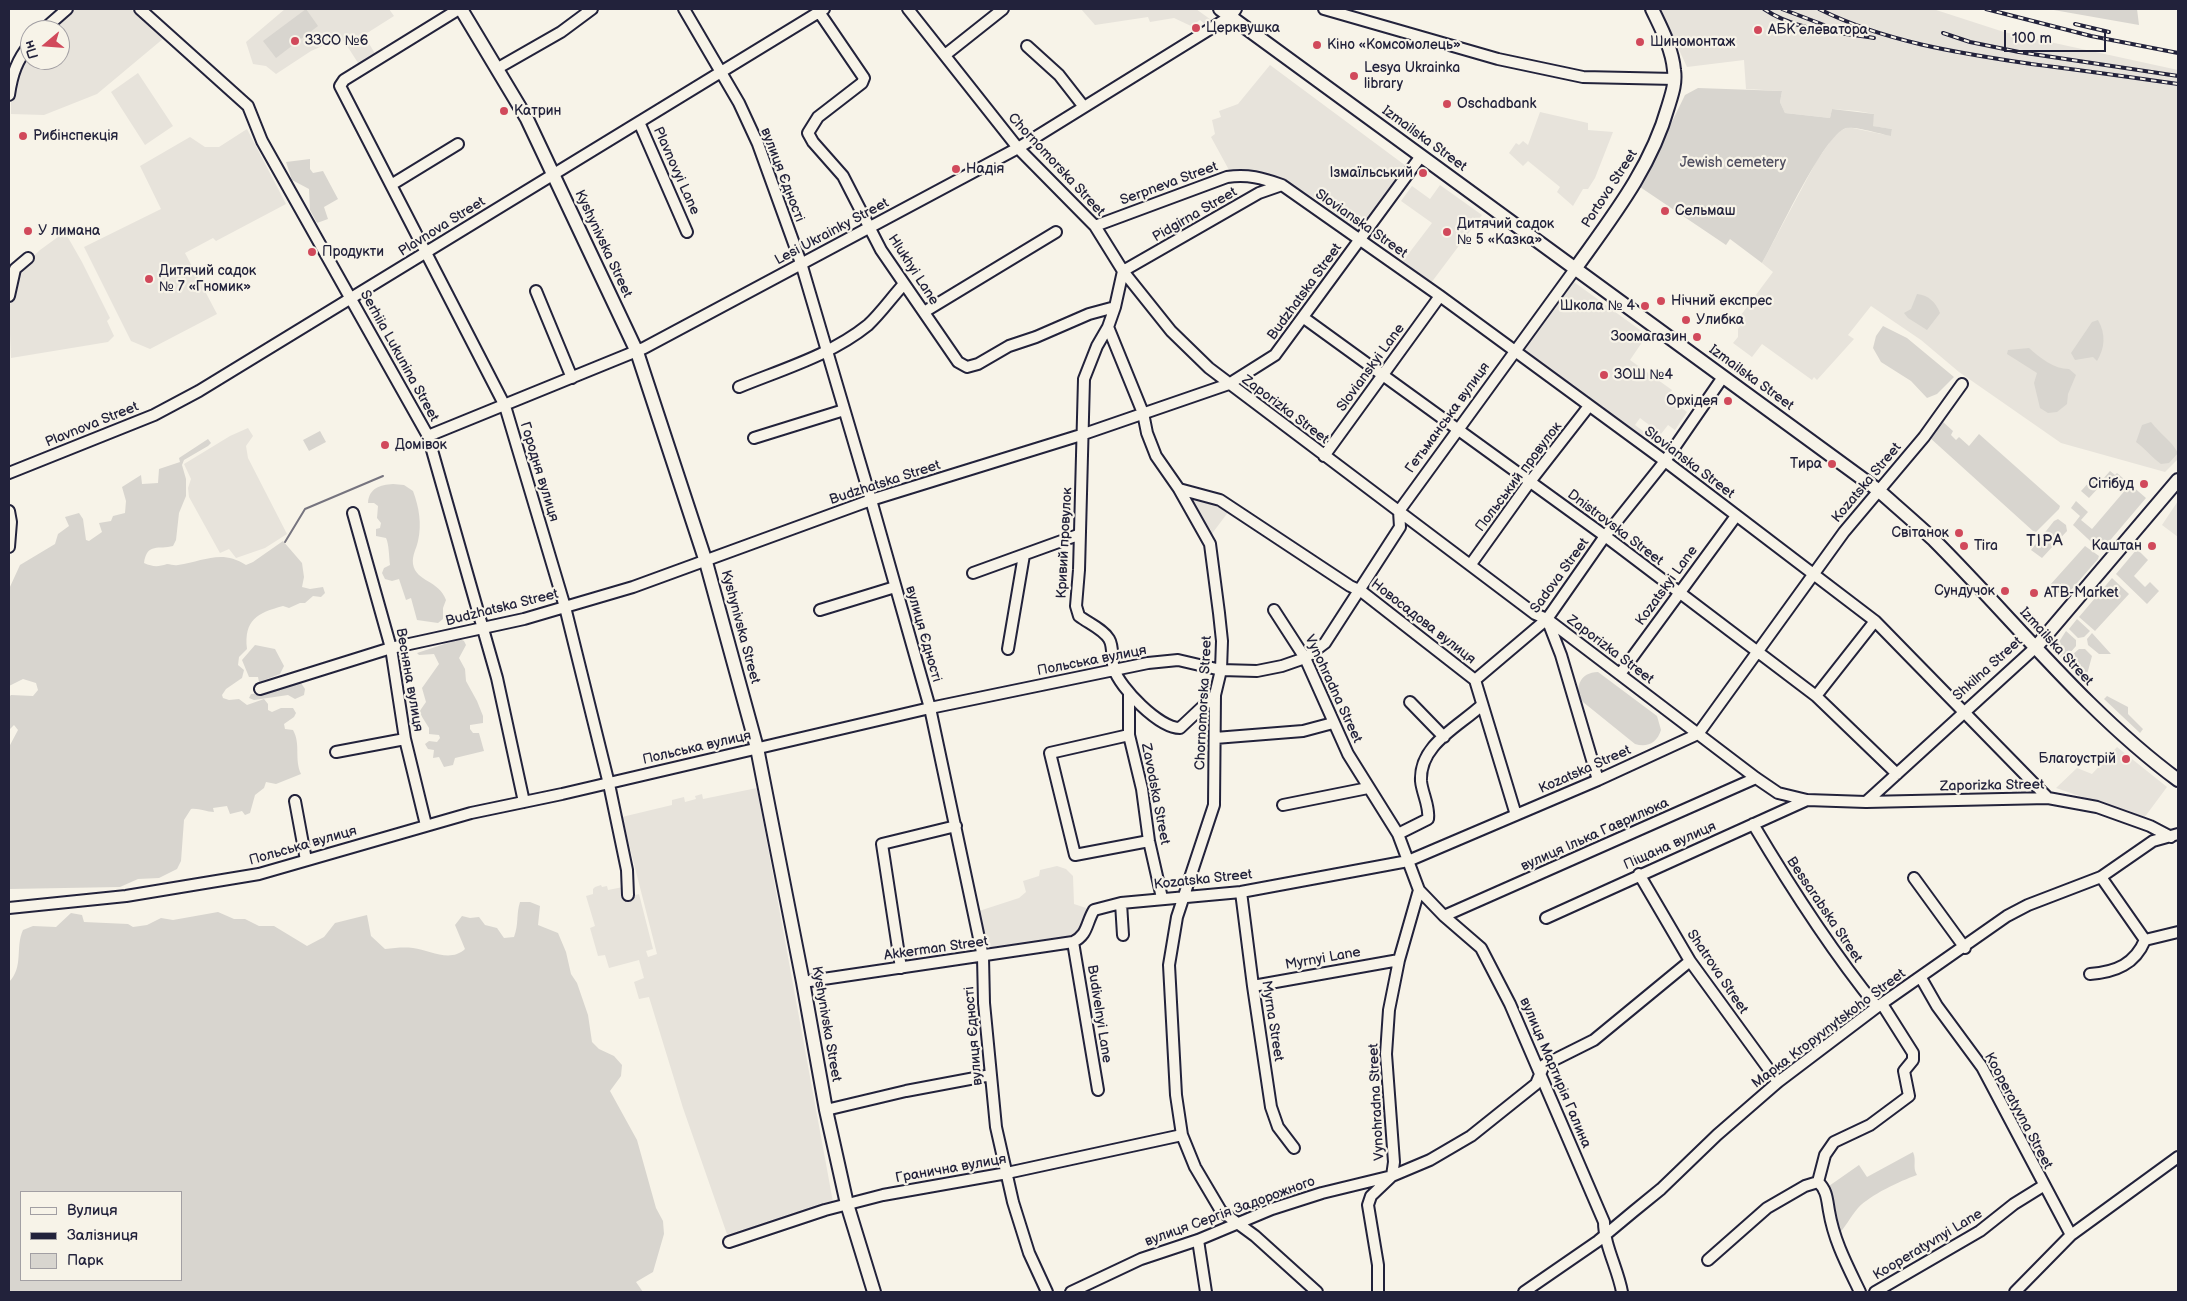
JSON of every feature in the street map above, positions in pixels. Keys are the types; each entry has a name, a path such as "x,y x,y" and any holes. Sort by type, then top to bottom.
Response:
{"main road":[{"name":"Kyshynivska Street","path":"460,9 498,68 554,173 636,352 706,562 757,748 826,1110 847,1204 874,1292"},
{"name":"Izmailska Street","path":"1220,9 1233,13 1422,156 1878,490 1933,539 2069,684 2120,733 2178,780"},
{"name":"Portova Street","path":"1575,268 1640,177 1663,126 1675,79 1671,55 1652,9"},
{"name":"Shkilna Street","path":"2036,647 2178,480"}],"street":[{"path":"54,20 67,9"},
{"name":"Serhiia Lukunina Street","path":"140,9 241,98 254,114 256,130 428,436 508,720 524,802"},
{"name":"Городня вулиця","path":"460,9 344,80 340,86 505,406 565,607 609,784 627,870 628,895"},
{"path":"498,68 561,32 592,9"},
{"name":"вулиця Єдності","path":"684,9 739,103 758,144 801,264 930,708 983,957 984,1003 996,1127 1022,1234 1047,1292"},
{"name":"Chornomorska Street","path":"908,9 1018,148 1094,226 1123,271"},
{"path":"945,56 1003,9"},
{"path":"1324,9 1498,59 1582,78 1675,79"},
{"name":"Plavnova Street","path":"9,473 154,415 198,391 351,300 720,70 822,10"},
{"name":"Hlukhyi Lane","path":"822,10 864,78 862,83 818,117 808,133 813,142 843,176 871,227 881,250 958,362 967,367 978,364 1009,346 1089,314 1115,307"},
{"name":"Lesi Ukrainky Street","path":"428,436 636,352 1018,148 1233,13"},
{"path":"1027,46 1059,74 1084,107"},
{"path":"9,94 13,72 20,56"},
{"name":"Plavnovyi Lane","path":"639,122 687,232"},
{"path":"391,185 458,144"},
{"name":"Budzhatska Street","path":"260,689 392,648 483,628 565,607 706,562 871,500 1186,401 1229,384 1275,355 1422,156"},
{"name":"Serpneva Street","path":"1094,226 1227,177 1258,176 1282,185"},
{"name":"Slovianska Street","path":"1282,185 1440,296 1665,461 1875,621 2048,798"},
{"name":"Pidgirna Street","path":"1123,271 1259,194 1282,185"},
{"path":"924,312 1056,232"},
{"path":"9,296 15,269 28,258"},
{"name":"Гетьманська вулиця","path":"1361,591 1400,527 1399,510 1575,268"},
{"path":"1108,327 1115,307 1123,271"},
{"name":"Zaporizka Street","path":"1123,271 1171,330 1229,384 1471,564 1535,614 1547,619 1778,793 1807,800 1866,802 2048,798 2097,807 2174,836"},
{"path":"739,386 826,351 848,340 869,323 904,284"},
{"path":"536,291 572,378"},
{"name":"Slovianskyi Lane","path":"1324,456 1440,296"},
{"name":"Dnistrovska Street","path":"1304,318 1457,428 1529,483 1606,536 1678,593 1816,696 1897,774"},
{"name":"Chornomorska Street","path":"1108,327 1143,413 1147,433 1156,456 1179,489 1210,544 1222,641 1221,670 1215,695 1214,805 1177,918 1169,964 1176,1094 1182,1135 1213,1200 1221,1211 1255,1236 1317,1292"},
{"name":"Кривий провулок","path":"1108,327 1097,346 1084,379 1078,535 1079,570 1076,606 1079,616 1106,634 1111,641 1114,670 1129,694 1150,713 1175,728 1180,728 1215,695"},
{"name":"Sadova Street","path":"1475,680 1547,619 1606,536 1665,461 1723,377"},
{"name":"Kozatska Street","path":"1073,942 1081,938 1085,932 1094,910 1120,903 1241,892 1408,861 1598,780 1698,734 1813,574 1878,490 1924,437 1962,384"},
{"name":"Польський провулок","path":"1471,564 1529,483 1589,406"},
{"path":"754,438 844,410"},
{"name":"Новосадова вулиця","path":"1179,489 1220,500 1350,586 1361,591 1475,680 1516,815"},
{"path":"9,511 9,547"},
{"name":"Весняна вулиця","path":"353,513 392,648 405,739 426,825"},
{"name":"Kozatskyi Lane","path":"1620,674 1736,516"},
{"path":"973,573 1078,535"},
{"path":"1008,649 1024,555"},
{"path":"820,610 895,587"},
{"name":"Польська вулиця","path":"9,908 135,895 259,874 426,825 930,708 1114,670 1178,660 1221,670 1257,671 1305,658 1326,643 1361,591"},
{"name":"Vynohradna Street","path":"1274,610 1305,658 1333,724 1368,788 1398,834 1419,890 1398,960 1389,1010 1386,1054 1394,1162 1392,1176 1371,1196 1368,1205 1378,1265 1378,1292"},
{"path":"1547,619 1561,655 1598,780"},
{"path":"1816,696 1875,621"},
{"name":"Shkilna Street","path":"1866,802 1962,712 2036,647"},
{"name":"Zavodska Street","path":"1129,694 1129,735 1142,789 1149,841 1162,898"},
{"path":"1410,702 1444,737"},
{"path":"1398,834 1428,819 1420,766 1429,751 1482,705"},
{"path":"1215,738 1303,731 1333,724"},
{"path":"1129,735 1050,753 1075,855 1149,841"},
{"path":"336,752 405,739"},
{"name":"вулиця Ілька Гаврилюка","path":"1444,916 1756,778"},
{"path":"1283,804 1368,788"},
{"path":"1778,793 1784,801 1780,811"},
{"name":"Піщана вулиця","path":"1546,918 1639,874 1807,800"},
{"path":"295,801 306,860"},
{"name":"Bessarabska Street","path":"1754,824 1814,923 1844,967 1880,1006 1913,1053 1913,1060 1904,1071 1909,1096 1870,1125 1834,1142 1825,1155 1818,1182"},
{"path":"901,968 882,844 956,826"},
{"name":"Марка Kropyvnytskoho Street","path":"1524,1292 1604,1234 1661,1189 1717,1135 1778,1082 1880,1006 2007,916 2028,905 2101,878 2139,848 2153,841 2174,836"},
{"name":"Shatrova Street","path":"1639,874 1690,962 1778,1082"},
{"path":"1914,878 1964,948"},
{"path":"2101,878 2146,940"},
{"name":"вулиця Мартирія Галина","path":"1419,890 1444,916 1481,948 1510,1004 1604,1222 1604,1234 1618,1270 1622,1292"},
{"name":"Myrna Street","path":"1241,892 1273,1115 1282,1135 1294,1148"},
{"path":"1120,903 1123,934"},
{"path":"2146,940 2177,934"},
{"path":"2090,974 2117,969 2129,963 2142,949 2146,940"},
{"name":"Akkerman Street","path":"803,982 983,957 1073,942"},
{"name":"Budivelnyi Lane","path":"1073,942 1098,1090"},
{"name":"Myrnyi Lane","path":"1253,986 1398,960"},
{"name":"вулиця Сергія Задорожного","path":"1071,1292 1141,1259 1198,1240 1235,1223 1322,1193 1392,1176 1430,1160 1471,1136 1536,1084 1542,1075 1544,1065 1594,1040 1690,962"},
{"name":"Kooperatyvna Street","path":"1921,978 1937,1006 1982,1067 2043,1186 2071,1235"},
{"path":"826,1110 906,1091 991,1075"},
{"name":"Гранична вулиця","path":"729,1242 825,1210 883,1194 1007,1173 1182,1135"},
{"path":"2014,1292 2071,1235 2178,1157"},
{"path":"1708,1260 1767,1208 1805,1186 1818,1182 1826,1195 1836,1245 1860,1292"},
{"name":"Kooperatyvnyi Lane","path":"1875,1292 1980,1231 2014,1204 2043,1186"},
{"path":"1198,1240 1206,1292"}],"shaded area":[{"path":"73,9 131,9 164,38 97,94 44,115 11,114 11,96 20,64 20,70 70,70 70,20 61,20"},
{"name":"ЗЗСО №6","path":"285,9 389,9 394,16 364,35 377,57 360,66 344,41 329,43 311,51 276,74 266,66 253,64 246,42"},
{"path":"1081,9 1196,9 1214,22 1207,26 1200,20 1191,26 1174,18 1150,22 1148,17 1095,25"},
{"path":"1660,9 1933,9 2004,32 2178,70 2178,459 2165,472 2061,443 1959,372 1921,340 1871,306 1848,335 1854,339 1817,380 1814,377 1812,380 1762,344 1752,357 1733,343 1738,337 1738,329 1745,319 1741,315 1773,272 1762,263 1816,162 1836,133 1848,127 1891,136 1892,129 1872,126 1874,114 1857,111 1832,109 1830,118 1785,113 1780,102 1782,91 1746,89 1744,60 1687,67"},
{"path":"1270,65 1406,166 1358,231 1318,200 1282,182 1259,173 1229,170 1211,137 1215,134 1212,120 1221,117 1219,111 1238,104"},
{"path":"138,73 173,126 145,145 111,92"},
{"path":"1540,112 1588,123 1588,130 1613,132 1595,178 1588,189 1583,189 1573,206 1557,192 1560,187 1528,161 1523,166 1509,153 1516,143 1519,145 1523,141 1528,145"},
{"path":"247,129 286,204 216,241 213,238 185,253 217,314 150,349 131,341 84,247 161,209 140,166 190,137 205,147 219,147"},
{"name":"Дитячий садок № 5 «Казка»","path":"1440,185 1482,215 1431,283 1403,261 1432,223 1401,201 1412,186 1430,199"},
{"path":"62,234 66,234 82,262 110,318 107,321 114,336 108,342 11,358 9,310 16,273 40,250"},
{"name":"ЗОШ №4","path":"1574,282 1647,335 1630,360 1672,390 1667,397 1687,412 1675,430 1668,425 1661,434 1640,418 1635,425 1651,437 1649,441 1524,351"},
{"path":"248,428 253,436 246,446 248,458 287,534 265,548 236,558 229,549 220,553 189,497 188,488 191,479 184,464 230,436"},
{"path":"1198,496 1229,511 1211,535 1190,506"},
{"path":"2178,501 2178,537 2162,525"},
{"path":"2117,747 2167,787 2144,818 2056,788 2077,768 2092,774"},
{"path":"757,788 833,1202 728,1237 683,1108 649,997 639,999 634,982 644,978 639,960 609,968 605,955 598,956 590,928 595,926 586,896 593,894 593,889 601,885 602,887 607,886 608,890 623,887 632,896 639,894 653,949 646,951 648,957 657,954 622,817 672,805 672,800 684,797 685,802 696,799 695,796 702,794 703,799"},
{"path":"1057,866 1066,869 1073,876 1074,904 1086,908 1086,923 1073,937 989,950 979,911 1019,898 1026,892 1023,881 1039,876 1040,870"}],"green space":[{"path":"306,9 318,26 276,58 263,41"},
{"path":"2048,9 2137,9 2139,25"},
{"name":"Jewish cemetery","path":"1698,88 1782,91 1780,102 1785,113 1830,118 1832,109 1874,114 1873,126 1892,129 1891,136 1850,128 1846,128 1836,135 1813,167 1762,263 1730,239 1726,245 1640,187 1685,95"},
{"path":"310,159 310,169 313,173 323,171 338,199 324,207 328,219 317,223 310,210 309,189 292,180 286,162"},
{"path":"1917,294 1932,300 1940,313 1927,330 1908,318 1904,313 1911,309"},
{"path":"2098,320 2101,325 2104,341 2097,361 2093,357 2075,360 2071,353 2092,322"},
{"path":"1883,326 1907,338 1954,377 1937,394 1927,398 1911,381 1881,362 1873,348 1876,336"},
{"path":"2029,348 2048,362 2063,369 2069,369 2076,375 2068,394 2067,404 2057,412 2048,413 2040,408 2034,383 2037,373 2007,354 2008,350"},
{"path":"1942,421 1953,431 1951,435 1956,440 1959,437 1969,446 1979,434 2060,506 2059,509 2036,532 2033,531 1929,437"},
{"path":"2151,422 2178,453 2169,463 2161,464 2136,442 2142,425"},
{"path":"320,431 326,442 309,451 303,440"},
{"path":"208,439 211,443 208,446 184,460 182,465 186,479 186,496 179,513 176,540 173,546 151,549 144,563 156,566 177,565 221,557 237,560 246,565 283,541 302,563 304,577 302,587 310,589 323,587 325,593 321,597 313,596 305,603 289,608 283,606 259,615 254,619 248,631 247,649 239,657 238,665 244,670 242,678 226,689 222,695 223,698 229,700 239,699 247,705 264,699 268,704 268,710 272,712 281,708 293,708 296,713 294,717 284,724 285,729 293,730 295,735 301,774 276,784 266,782 264,788 255,795 250,813 245,815 242,811 230,814 227,806 213,808 214,812 191,809 184,820 181,861 177,869 159,878 138,879 120,887 9,889 9,747 18,730 14,725 9,730 9,697 11,695 33,696 38,690 36,683 23,679 9,686 9,589 20,565 55,544 58,534 69,526 65,517 79,513 83,519 86,540 89,541 102,532 99,523 111,521 113,516 125,513 126,501 122,487 141,475 142,484 158,483 159,469 180,462 179,458"},
{"path":"2110,471 2115,475 2117,473 2146,498 2101,551 2073,525 2080,516 2071,508 2076,501 2088,512 2081,520 2092,529 2127,488 2117,479 2111,486 2103,479"},
{"path":"2092,479 2100,486 2089,498 2081,491"},
{"path":"393,484 404,485 413,491 415,497 420,528 413,564 418,574 438,588 446,600 443,608 443,619 438,623 417,620 411,598 406,600 399,579 392,581 385,579 382,573 384,568 390,565 388,544 386,538 376,536 376,529 380,528 381,523 377,518 378,506 374,503 368,503 370,494 376,488"},
{"path":"2058,519 2066,525 2067,531 2042,558 2031,550 2054,521"},
{"path":"2085,546 2099,556 2098,559 2064,598 2050,585"},
{"path":"2137,549 2148,560 2134,576 2145,587 2150,582 2159,591 2147,604 2116,574"},
{"path":"2112,578 2129,594 2095,631 2079,617"},
{"path":"2077,619 2090,631 2084,637 2078,638 2069,629"},
{"path":"2066,631 2076,640 2076,646 2070,653 2072,655 2079,649 2085,649 2092,656 2085,682 2057,653 2057,645"},
{"path":"2092,633 2111,654 2099,654 2088,645 2087,639"},
{"path":"460,639 466,645 459,658 465,669 466,681 483,716 483,723 470,725 470,729 473,733 479,733 484,751 455,758 453,765 444,767 439,757 433,758 434,750 428,749 425,744 429,741 437,742 440,738 439,735 429,734 429,728 419,712 426,702 422,688 439,664 434,654 419,655 417,653"},
{"path":"255,645 275,649 284,666 280,674 259,682 258,677 249,677 242,660"},
{"path":"1598,672 1657,716 1661,730 1654,741 1647,745 1635,744 1583,702 1579,692 1580,682 1587,675"},
{"path":"295,683 301,683 305,689 304,695 295,699 288,695 254,700 249,698 251,694 266,693"},
{"path":"2107,696 2128,707 2128,714 2143,729 2140,733 2104,699"},
{"path":"520,902 530,902 540,906 538,925 558,933 566,952 571,974 577,983 588,1015 592,1042 599,1049 614,1056 622,1065 621,1076 610,1091 637,1140 656,1208 663,1221 664,1234 653,1272 636,1282 643,1292 9,1292 9,982 14,976 18,963 23,930 33,926 56,927 71,913 82,915 84,922 128,924 133,927 147,925 161,918 173,920 218,912 234,919 245,919 259,926 274,926 307,946 324,937 335,923 367,915 371,936 385,949 413,948 453,955 465,949 455,925 462,916 470,918 479,917 485,925 497,928 504,938 514,937"},
{"path":"1913,1152 1917,1175 1886,1189 1863,1203 1836,1237 1829,1186 1859,1165 1867,1177"}],"waterway":[{"path":"285,542 305,509 383,476"}],"railway":[{"path":"1764,9 1789,22 1817,30 1874,38"},
{"path":"1782,9 1824,25"},
{"path":"1819,9 1870,30 1923,45 2031,64 2178,84"},
{"path":"1986,9 2091,36 2178,53"},
{"path":"2075,24 2109,32"},
{"path":"1943,33 1970,42 2019,52 2178,76"}],"place":[{"name":"Церквушка","path":"1196,28"},
{"name":"АБК елеватора","path":"1758,30"},
{"name":"ЗЗСО №6","path":"295,41"},
{"name":"Шиномонтаж","path":"1640,42"},
{"name":"Кіно «Комсомолець»","path":"1317,45"},
{"name":"Lesya Ukrainka library","path":"1354,76"},
{"name":"Oschadbank","path":"1447,104"},
{"name":"Катрин","path":"504,111"},
{"name":"Рибінспекція","path":"23,136"},
{"name":"Надія","path":"956,169"},
{"name":"Ізмаїльський","path":"1423,173"},
{"name":"Сельмаш","path":"1665,211"},
{"name":"У лимана","path":"28,231"},
{"name":"Дитячий садок № 5 «Казка»","path":"1447,232"},
{"name":"Продукти","path":"312,252"},
{"name":"Дитячий садок № 7 «Гномик»","path":"149,279"},
{"name":"Нічний експрес","path":"1661,301"},
{"name":"Школа № 4","path":"1645,306"},
{"name":"Улибка","path":"1686,320"},
{"name":"Зоомагазин","path":"1697,337"},
{"name":"ЗОШ №4","path":"1604,375"},
{"name":"Орхідея","path":"1728,401"},
{"name":"Домівок","path":"385,445"},
{"name":"Тира","path":"1832,464"},
{"name":"Сітібуд","path":"2144,484"},
{"name":"Світанок","path":"1959,533"},
{"name":"Tira","path":"1964,546"},
{"name":"Каштан","path":"2152,546"},
{"name":"Сундучок","path":"2005,591"},
{"name":"ATB-Market","path":"2034,593"},
{"name":"Благоустрій","path":"2126,759"}],"district":[{"name":"ТІРА","path":"2045,542"}]}
